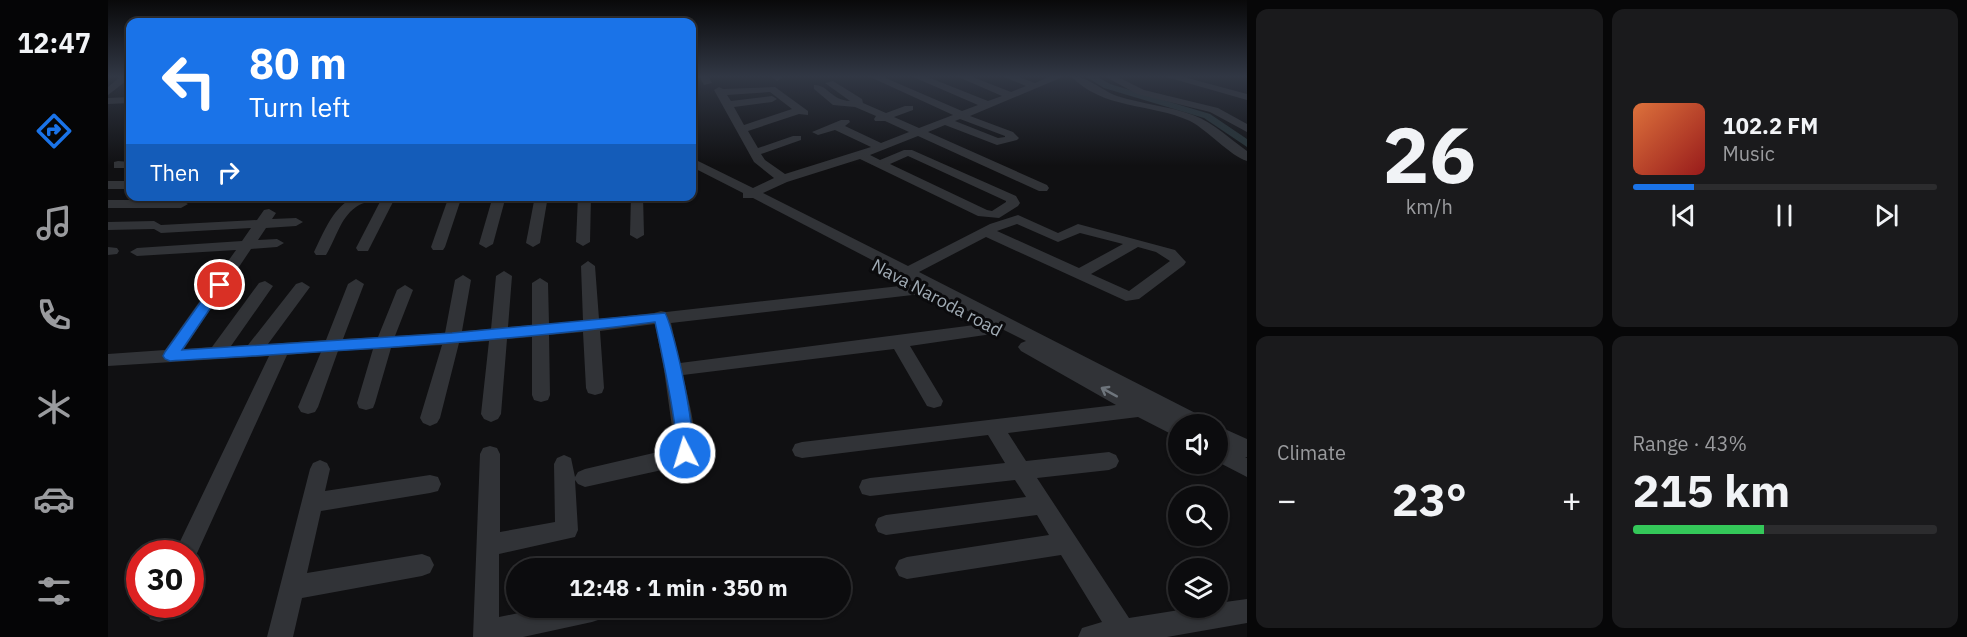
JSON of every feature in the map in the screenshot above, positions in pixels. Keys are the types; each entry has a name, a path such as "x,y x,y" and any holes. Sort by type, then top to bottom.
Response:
{"street":[{"path":"726,106 760,162 783,179"},
{"path":"740,130 802,112 795,106"},
{"path":"860,106 1043,188"},
{"path":"938,106 1012,135 1013,138 998,142 947,122"},
{"path":"696,165 750,195 783,179 861,155 986,106"},
{"path":"1143,106 1191,118 1247,157"},
{"path":"1197,106 1214,110 1247,129"},
{"path":"870,122 909,108"},
{"path":"818,132 849,121"},
{"path":"836,126 881,147"},
{"path":"754,153 797,138"},
{"path":"861,155 983,213 994,215 1013,203 1011,199 908,152 880,164"},
{"name":"Nava Naroda road","path":"696,174 750,195 908,272 926,286 992,327 1168,424"},
{"path":"108,185 126,185"},
{"path":"111,206 126,195"},
{"name":"Nava Naroda road","path":"750,195 1180,414"},
{"path":"321,252 346,206 355,201"},
{"path":"363,248 387,201"},
{"path":"438,247 454,201"},
{"path":"486,244 499,201"},
{"path":"533,243 541,201"},
{"path":"583,242 585,201"},
{"path":"637,201 637,235"},
{"path":"111,206 181,204"},
{"path":"108,226 157,227 265,219 296,222"},
{"path":"170,356 265,219"},
{"path":"908,272 1018,219 1058,238"},
{"path":"987,232 1119,294 1133,295 1179,262 1170,253 1078,228 1031,252"},
{"path":"137,252 277,243"},
{"path":"1080,274 1135,243"},
{"path":"588,266 595,388"},
{"path":"491,414 504,276"},
{"path":"430,418 452,338 463,280"},
{"path":"540,283 542,395"},
{"path":"308,407 356,284"},
{"path":"217,353 265,286"},
{"path":"108,360 452,338 591,326 926,286"},
{"path":"253,351 302,287"},
{"path":"366,403 384,342 405,290"},
{"path":"585,478 671,459 685,453 685,439 674,370 661,316"},
{"path":"674,370 898,342 992,327"},
{"path":"898,342 933,401"},
{"path":"192,540 281,349"},
{"path":"802,450 1141,409"},
{"path":"994,428 1123,632"},
{"path":"1228,439 1247,449"},
{"path":"490,453 486,635 558,618"},
{"path":"1228,458 1247,468"},
{"path":"870,487 1108,460"},
{"path":"488,545 567,530 564,464"},
{"path":"280,637 320,470"},
{"path":"312,503 430,483"},
{"path":"885,525 1042,504"},
{"path":"907,568 1067,543"},
{"path":"292,588 422,565"},
{"path":"1091,637 1247,611"}],"waterway":[{"path":"1173,106 1207,116 1247,144"}],"route":[{"path":"220,285 170,356 452,338 591,326 661,316 674,370 685,439 685,453"}]}
